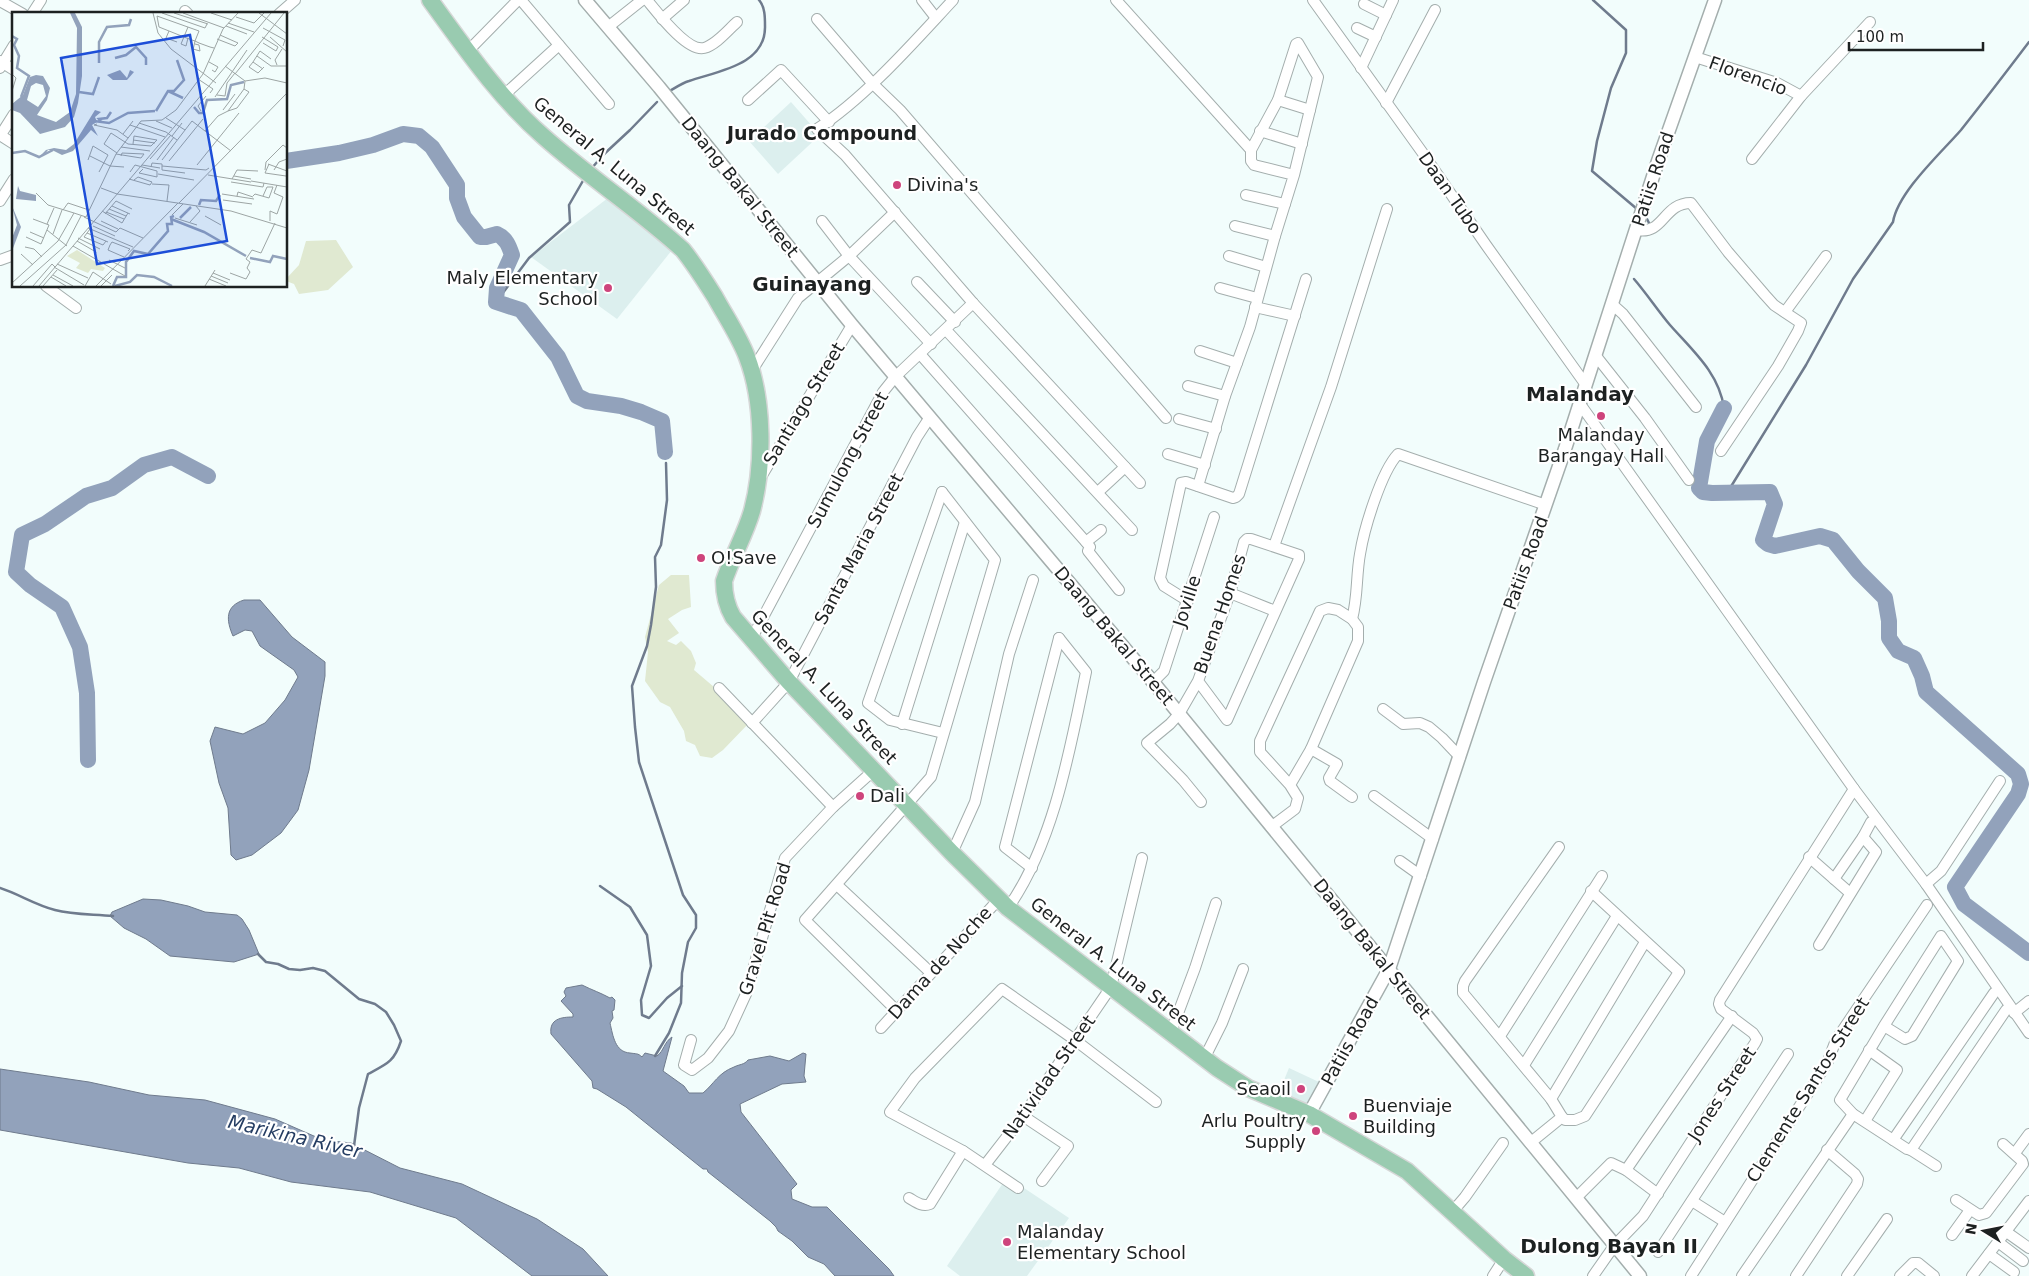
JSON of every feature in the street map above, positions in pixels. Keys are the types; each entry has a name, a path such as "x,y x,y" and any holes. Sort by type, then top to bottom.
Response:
{"main road":[{"name":"General A. Luna Street","path":"430,0 503,96 543,137 666,234 690,259 732,326 752,372 759,411 760,439 757,482 752,510 746,529 730,563 724,587 727,607 733,617 789,682 873,771 952,854 1003,903 1110,988 1171,1032 1204,1059 1248,1088 1309,1114 1407,1171 1504,1259 1526,1276"}],"street":[{"path":"33,12 41,0"},
{"path":"281,12 295,0"},
{"path":"468,51 520,0 609,104"},
{"name":"Daang Bakal Street","path":"585,0 662,91 852,325 1153,682 1640,1276"},
{"path":"608,27 642,0"},
{"path":"647,0 662,18 692,46 704,48 716,41 737,22"},
{"path":"662,18 684,0"},
{"path":"922,0 936,18"},
{"path":"953,0 872,83 829,122 817,129 845,155 973,303 1140,483"},
{"path":"1116,0 1251,150"},
{"name":"Daan Tubo","path":"1313,0 1586,386"},
{"path":"1361,68 1393,0"},
{"name":"Patiis Road","path":"1309,1114 1389,969 1484,682 1613,305 1658,162 1715,0"},
{"path":"0,1 19,12"},
{"path":"1364,4 1386,15"},
{"path":"1386,103 1435,10"},
{"path":"817,20 872,83 900,110 1166,418"},
{"path":"1752,159 1800,96 1870,22"},
{"path":"1357,28 1376,37"},
{"path":"1198,486 1294,174 1318,77 1298,43 1296,44 1278,100 1251,150 1251,161 1254,165 1294,174"},
{"path":"503,96 560,45"},
{"path":"1,64 12,48"},
{"name":"Florencio","path":"1695,57 1777,83 1800,96"},
{"path":"748,100 781,70 829,122"},
{"path":"1278,100 1310,110"},
{"path":"12,117 0,135 12,143"},
{"path":"1260,131 1302,144"},
{"path":"0,201 12,182"},
{"path":"1246,195 1285,204"},
{"path":"1637,230 1646,231 1653,229 1675,206 1691,203 1774,305 1801,323 1778,366 1721,451"},
{"path":"1274,546 1331,387 1387,210"},
{"path":"752,372 798,298 849,256 895,212"},
{"path":"822,222 849,256 930,344"},
{"path":"1235,226 1275,236"},
{"path":"0,260 12,256"},
{"path":"1229,256 1266,267"},
{"path":"1785,312 1826,256"},
{"path":"1188,601 1164,586 1161,582 1160,573 1181,483 1186,482 1233,498 1239,494 1306,279"},
{"path":"917,282 955,322"},
{"path":"49,288 76,308"},
{"path":"1220,288 1295,316"},
{"name":"Sumulong Street","path":"752,638 883,392 896,377 973,303"},
{"path":"1613,305 1623,314 1696,407"},
{"name":"Santiago Street","path":"757,482 852,325"},
{"path":"946,330 1132,530"},
{"path":"1200,351 1237,363"},
{"path":"920,354 1086,542 1090,547 1088,551 1119,590"},
{"path":"1596,356 1645,418 1689,480"},
{"path":"1188,386 1225,396"},
{"path":"1580,404 1854,788 1926,884 2010,1012 2029,1033"},
{"name":"Santa Maria Street","path":"752,723 789,682 917,437 930,417"},
{"path":"1178,419 1216,429"},
{"path":"1168,454 1205,465"},
{"path":"1352,619 1358,592 1360,555 1367,528 1387,469 1398,454 1546,505"},
{"path":"1098,492 1125,467"},
{"path":"896,1010 805,920 931,778 996,560 942,492 868,703 890,720 944,733"},
{"name":"Joville","path":"1153,682 1164,671 1214,517"},
{"path":"902,724 965,522"},
{"path":"1086,542 1101,530"},
{"name":"Buena Homes","path":"1201,802 1183,780 1147,743 1179,714 1198,681 1230,593 1244,542 1247,539 1299,555 1299,559 1275,611"},
{"path":"952,854 975,802 1008,654 1033,580"},
{"path":"1198,681 1227,720 1275,611 1230,593"},
{"path":"1271,827 1296,809 1298,798 1290,785 1260,752 1262,735 1320,611 1328,608 1338,610 1352,619 1358,627 1358,641 1311,749 1290,785"},
{"name":"Dama de Noche","path":"881,1028 930,972 1003,903 1032,868 1064,776 1086,672 1059,638 1005,847 1032,868"},
{"path":"719,688 833,806"},
{"path":"1383,709 1404,724 1420,723 1429,727 1460,758"},
{"path":"1311,749 1337,764 1329,778 1330,781 1352,797"},
{"name":"Gravel Pit Road","path":"692,1040 684,1067 694,1070 712,1054 729,1031 746,994 785,858 833,806 873,771"},
{"path":"1926,884 1941,871 2000,782"},
{"name":"Jones Street","path":"1593,1276 1614,1246 1643,1216 1757,1038 1721,1009 1720,1000 1854,788"},
{"path":"1374,796 1433,839"},
{"path":"1834,879 1871,822"},
{"path":"1819,945 1876,852 1863,837"},
{"path":"1559,847 1463,986 1463,993 1524,1064 1565,1120 1575,1120 1585,1116 1678,972 1591,892"},
{"path":"1110,988 1142,858"},
{"path":"1809,858 1850,893"},
{"path":"1400,861 1421,876"},
{"path":"1500,1036 1602,876"},
{"path":"837,885 930,972"},
{"path":"1171,1032 1195,968 1216,903"},
{"name":"Clemente Santos Street","path":"1691,1276 1817,1079 1828,1060 1836,1040 1927,905"},
{"path":"1524,1064 1617,916"},
{"path":"1936,1166 1853,1114 1840,1100 1869,1050 1948,926"},
{"path":"1884,1026 1905,1039 1912,1036 1958,961 1941,936"},
{"path":"1551,1099 1645,942"},
{"path":"1204,1059 1222,1024 1243,969"},
{"name":"Natividad Street","path":"985,1165 1023,1116 1110,988"},
{"path":"1018,1188 963,1151 890,1112 916,1078 1002,989 1075,1040 1156,1102"},
{"path":"1893,1140 1994,993"},
{"path":"1911,1150 2010,1012 2029,1001"},
{"path":"1626,1170 1732,1016"},
{"path":"1865,1122 1897,1070 1869,1050"},
{"path":"1658,1252 1788,1054"},
{"path":"1742,1276 1853,1114"},
{"path":"1023,1116 1068,1146 1042,1181"},
{"path":"1530,1143 1562,1117"},
{"path":"2015,1153 2029,1134"},
{"path":"1453,1211 1503,1143"},
{"path":"1956,1200 1978,1215 1986,1214 2023,1164 2022,1160 2015,1153 2003,1144"},
{"path":"1796,1276 1857,1184 1858,1179 1855,1174 1827,1150"},
{"path":"909,1198 926,1206 930,1204 963,1151"},
{"path":"1576,1198 1609,1164 1614,1164 1626,1170 1658,1194"},
{"path":"1692,1201 1725,1222"},
{"path":"1972,1276 2029,1201"},
{"path":"1952,1235 1970,1210"},
{"path":"1847,1276 1887,1219"},
{"path":"2005,1231 2029,1248"},
{"path":"1998,1242 2023,1261"},
{"path":"1989,1254 2014,1272"},
{"path":"1492,1276 1504,1259"},
{"path":"1900,1276 1913,1263 1918,1263 1934,1276"}],"shaded area":[{"path":"791,102 820,135 778,174 749,141"},
{"name":"Maly Elementary School","path":"608,198 672,250 617,319 531,257"},
{"path":"1289,1068 1319,1082 1304,1108 1278,1095"},
{"name":"Malanday Elementary School","path":"1003,1183 1021,1186 1069,1218 1027,1276 960,1276 947,1266"}],"green space":[{"path":"336,240 353,267 328,290 299,294 294,284 288,282 288,277 299,265 306,241"},
{"path":"671,575 689,575 691,607 682,610 668,619 679,633 667,641 676,645 681,641 691,651 696,663 694,670 721,693 749,723 723,750 712,758 700,756 695,745 686,741 684,731 670,707 660,702 645,681 648,652 645,637 659,585"}],"water":[{"path":"244,600 260,600 292,637 325,662 325,676 309,770 298,810 281,833 252,855 236,860 231,855 228,808 219,783 210,741 215,727 243,734 265,723 285,700 298,677 294,670 260,646 252,631 245,630 233,636 228,619 230,610 233,606"},
{"path":"143,899 161,900 205,912 237,915 249,930 259,954 234,962 170,956 146,939 124,928 110,916 112,912"},
{"path":"582,985 615,1000 614,1010 612,1011 613,1018 610,1023 612,1033 621,1050 638,1054 642,1057 645,1053 657,1056 672,1037 663,1071 684,1086 689,1093 703,1093 724,1072 748,1060 770,1056 789,1061 803,1053 806,1054 804,1076 806,1082 782,1084 740,1104 741,1112 797,1184 791,1190 792,1199 812,1207 827,1207 894,1276 835,1276 824,1264 808,1257 792,1241 778,1231 770,1221 708,1172 707,1169 703,1169 626,1107 593,1088 592,1081 551,1034 554,1022 560,1018 573,1017 573,1014 561,1001 566,996 564,992 566,988"},
{"name":"Marikina River","path":"0,1069 89,1082 149,1095 205,1100 275,1119 323,1140 351,1143 400,1168 462,1184 537,1219 583,1249 608,1276 532,1276 456,1218 370,1192 291,1182 239,1168 188,1163 0,1130"}],"waterway":[{"path":"668,92 681,84 738,64 758,50 763,39 765,26 764,9 759,0"},
{"path":"1593,0 1626,30 1626,53 1611,88 1597,141 1592,171 1637,209"},
{"path":"1727,493 1806,365 1853,279 1893,222 1897,210 1911,186 1961,130 2029,42"},
{"path":"592,168 657,102"},
{"path":"288,161 339,153 373,145 403,134 419,136 432,147 457,185 457,198 464,217 480,237 497,234 508,245 512,255 497,288 496,302 521,310 558,357 577,396 587,401 621,406 662,421 665,452"},
{"path":"496,302 529,258 570,222 569,205 584,179"},
{"path":"1646,217 1649,223"},
{"path":"1634,279 1711,373 1717,384 1724,408"},
{"path":"1724,408 1707,441 1699,488 1703,492 1712,493 1770,492 1775,504 1763,540 1768,544 1775,546 1820,536 1833,540 1858,571 1885,598 1889,621 1889,638 1898,651 1914,658 1922,676 1926,692 2018,774 2021,784 2018,794 1955,887 1964,904 2029,953"},
{"path":"88,760 87,693 80,647 62,607 30,585 16,572 22,535 45,524 86,496 112,488 144,465 172,457 208,476"},
{"path":"655,1056 669,1033 681,1003 682,973 688,942 696,928 696,915 683,895 639,762 632,686 647,646 651,625 656,587 655,557 661,545 667,500 666,463"},
{"path":"600,886 630,907 647,935 651,966 641,1000 642,1015 649,1018 667,998 682,986"},
{"path":"0,888 62,912 113,916"},
{"name":"Marikina River","path":"258,954 266,962 278,964 289,969 313,968 325,971 359,999 375,1004 386,1012 394,1025 401,1041 396,1054 389,1062 368,1074 359,1108 354,1146"}],"place":[{"name":"Divina's","path":"897,185"},
{"name":"Maly Elementary School","path":"608,288"},
{"name":"Malanday Barangay Hall","path":"1601,416"},
{"name":"O!Save","path":"701,558"},
{"name":"Dali","path":"860,796"},
{"name":"Seaoil","path":"1301,1089"},
{"name":"Buenviaje Building","path":"1353,1116"},
{"name":"Arlu Poultry Supply","path":"1316,1131"},
{"name":"Malanday Elementary School","path":"1007,1242"}],"district":[{"name":"Jurado Compound","path":"822,133"},
{"name":"Guinayang","path":"812,284"},
{"name":"Malanday","path":"1580,394"},
{"name":"Dulong Bayan II","path":"1609,1246"}]}
